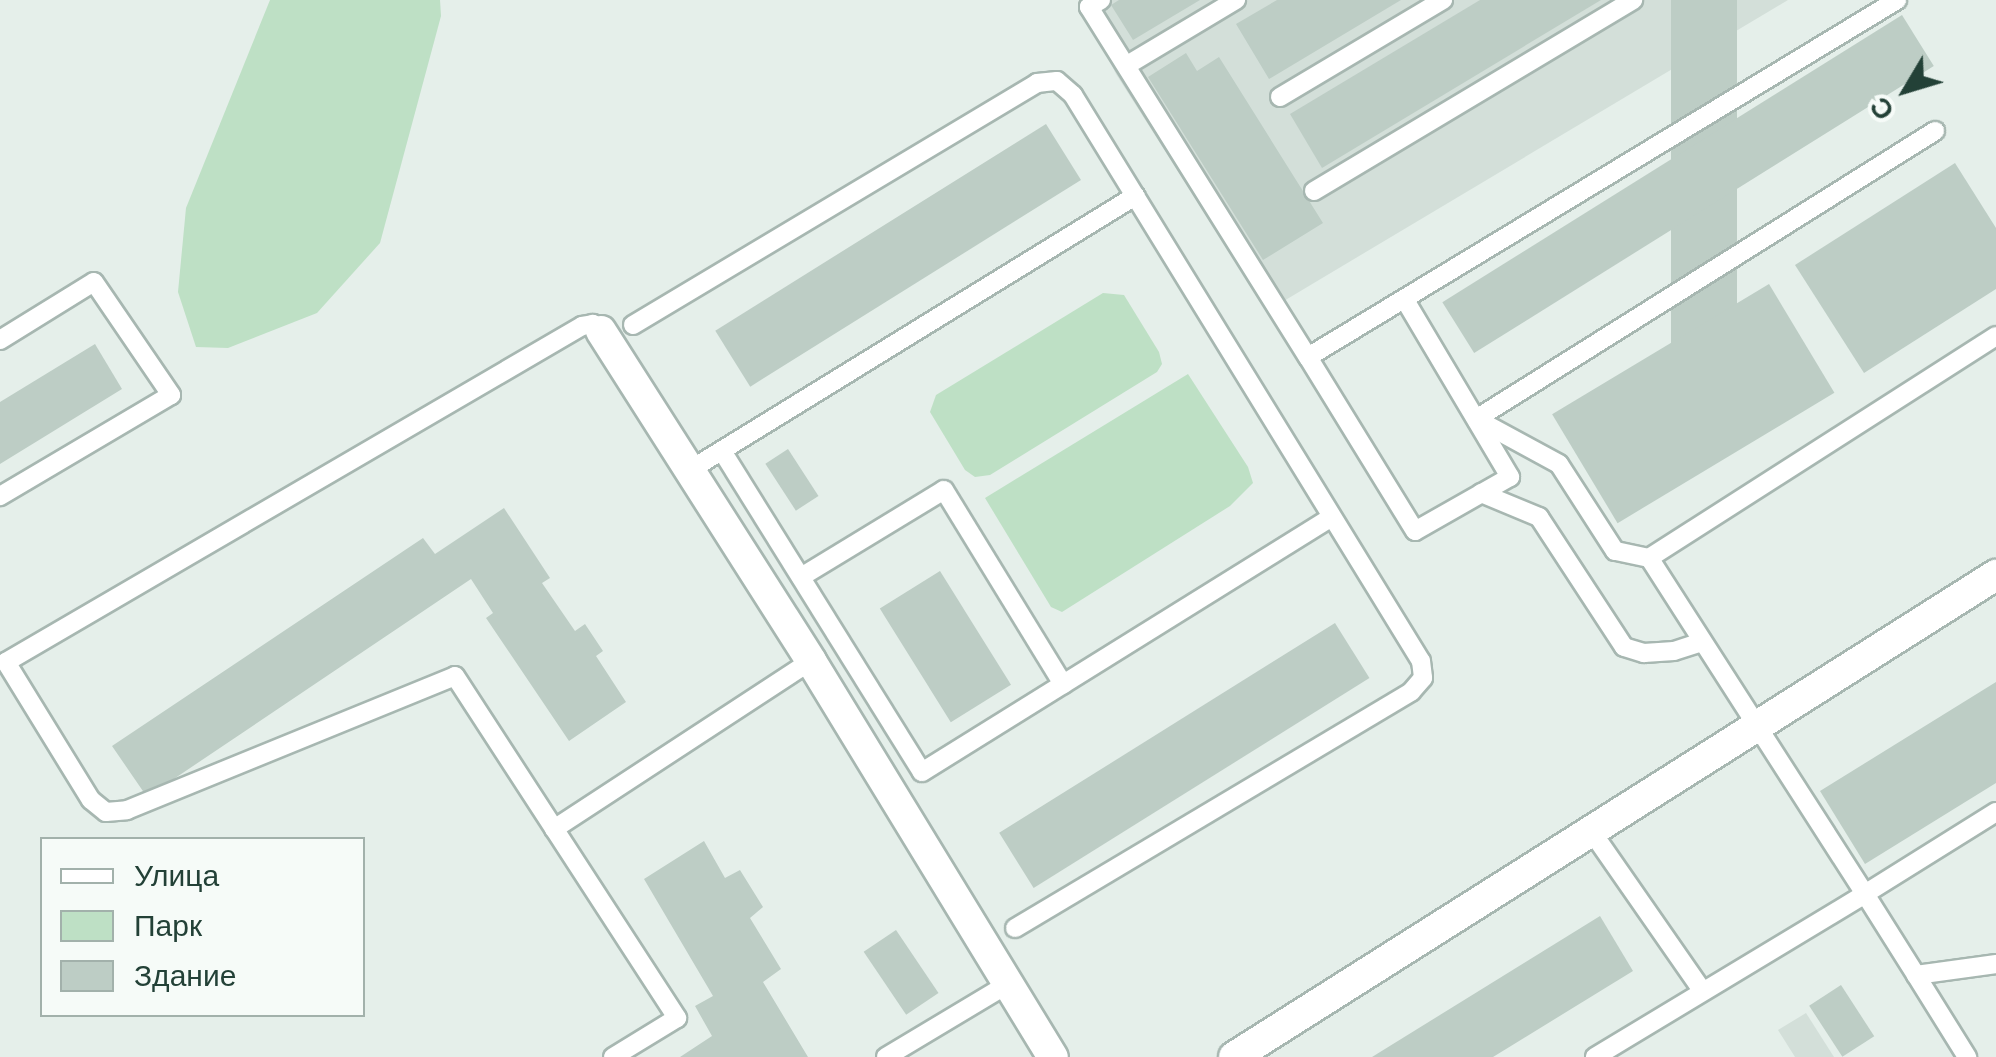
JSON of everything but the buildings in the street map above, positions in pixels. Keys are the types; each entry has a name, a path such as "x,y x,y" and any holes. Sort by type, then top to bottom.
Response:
{"street":[{"path":"601,331 812,660 1053,1057"},
{"path":"1234,1057 1996,575"}],"lane":[{"path":"1101,0 1089,7 1414,531 1510,476 1405,300"},
{"path":"1134,60 1236,0"},
{"path":"1280,98 1442,0"},
{"path":"1314,191 1633,0"},
{"path":"1308,356 1897,0"},
{"path":"633,325 1037,83 1057,81 1073,95 1421,661 1423,678 1411,692 1015,928"},
{"path":"1476,418 1935,131"},
{"path":"690,470 1135,196"},
{"path":"0,340 94,282 171,395 0,496"},
{"path":"601,331 593,324 582,326 481,390 6,662 91,800 106,812 127,810 454,676 678,1018 612,1057"},
{"path":"1476,418 1559,464 1615,551 1648,558 1996,336"},
{"path":"722,451 922,772"},
{"path":"800,577 944,490 1063,684"},
{"path":"1481,493 1539,516 1624,647 1644,653 1674,651 1701,642"},
{"path":"891,792 1332,517"},
{"path":"1648,558 1701,642 1760,724 1967,1057"},
{"path":"554,830 812,660"},
{"path":"1594,1057 1996,812"},
{"path":"1592,832 1702,990"},
{"path":"1916,975 1996,964"},
{"path":"886,1057 1008,984"}],"shaded area":[{"path":"1080,0 1788,0 1267,311 1116,74"},
{"path":"1806,1013 1834,1057 1795,1057 1778,1030"}],"green space":[{"path":"270,0 440,0 441,16 380,243 317,313 228,348 196,347 178,292 186,208"},
{"path":"1103,293 1124,295 1159,352 1162,364 1157,372 990,475 975,477 965,470 930,412 936,395"},
{"path":"1188,374 1248,467 1253,483 1230,506 1062,612 1051,607 985,498"}]}
